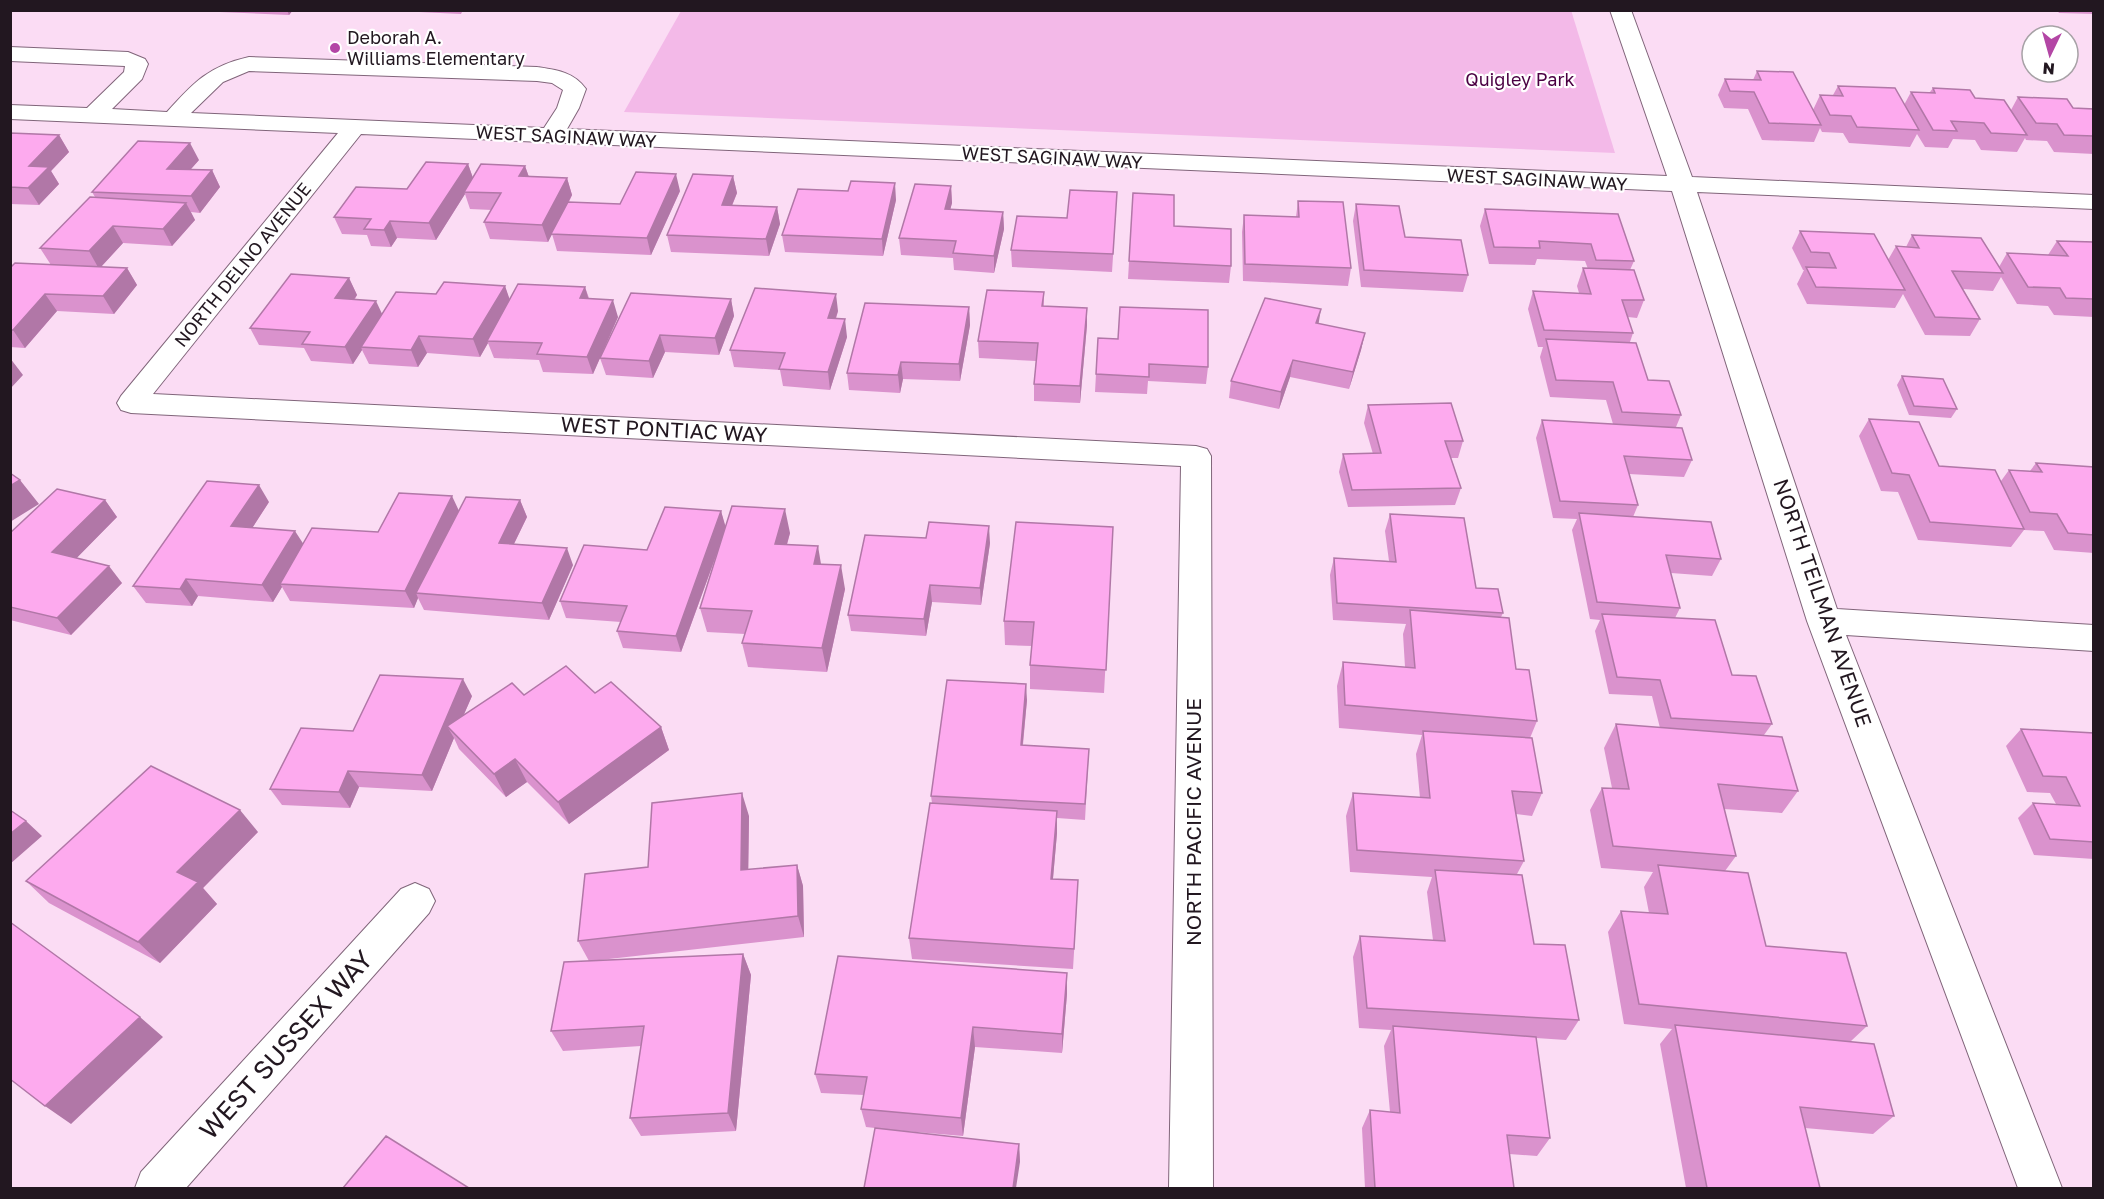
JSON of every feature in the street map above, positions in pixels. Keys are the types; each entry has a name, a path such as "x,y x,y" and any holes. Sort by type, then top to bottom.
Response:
{"street":[{"name":"NORTH TEILMAN AVENUE","path":"1620,10 1683,186 1824,621 2040,1188"},
{"path":"10,54 128,59 137,64 134,74 93,116"},
{"path":"173,119 207,81 218,73 232,67 249,64 537,74 570,81 575,89 568,108 551,136"},
{"name":"WEST SAGINAW WAY","path":"10,112 2094,202"},
{"name":"NORTH DELNO AVENUE","path":"131,403 355,127"},
{"name":"WEST PONTIAC WAY","path":"131,403 1196,456"},
{"name":"NORTH PACIFIC AVENUE","path":"1191,1188 1196,456"},
{"path":"1824,621 2094,638"},
{"name":"WEST SUSSEX WAY","path":"157,1188 415,901"}],"green space":[{"name":"Quigley Park","path":"1571,10 1615,153 624,112 681,11"}],"building":[{"path":"1757,71 1793,72 1821,125 1769,123 1754,92 1730,91 1725,79 1761,80"},
{"path":"1838,86 1895,88 1919,130 1857,127 1851,116 1830,115 1820,95 1843,96"},
{"path":"1933,88 1970,90 1975,98 2004,100 2027,135 1991,133 1984,123 1951,121 1957,131 1933,130 1911,92 1935,93"},
{"path":"2018,97 2067,99 2073,108 2094,109 2094,136 2064,135 2057,124 2036,123"},
{"path":"10,133 59,135 29,166 49,167 28,188 10,187"},
{"path":"138,141 190,143 167,169 212,170 191,196 92,192"},
{"path":"426,162 468,164 429,223 390,221 384,230 364,229 371,219 334,217 356,187 407,189"},
{"path":"481,164 525,166 519,176 567,178 542,225 484,222 501,193 464,192"},
{"path":"636,172 676,174 647,238 551,234 568,202 620,204"},
{"path":"693,174 733,176 722,205 777,207 766,239 667,235"},
{"path":"851,181 895,183 882,239 782,235 798,189 848,191"},
{"path":"915,184 951,186 945,209 1003,212 994,256 953,253 956,241 899,238"},
{"path":"1070,190 1117,192 1113,254 1011,250 1017,216 1067,218"},
{"path":"1133,193 1174,195 1174,226 1231,229 1231,266 1129,261"},
{"path":"90,197 186,203 163,229 113,226 89,251 40,248"},
{"path":"1298,201 1343,202 1351,268 1245,264 1244,215 1299,217"},
{"path":"1356,204 1399,206 1405,237 1461,240 1468,275 1364,270"},
{"path":"1485,209 1618,214 1634,261 1596,260 1591,244 1539,241 1540,248 1494,247"},
{"path":"1800,231 1874,234 1905,290 1816,287 1806,267 1836,268 1829,253 1811,252"},
{"path":"1912,235 1981,238 2003,273 1952,271 1980,319 1935,317 1896,246 1919,248"},
{"path":"2057,241 2094,242 2094,299 2066,298 2060,288 2028,287 2007,253 2068,256"},
{"path":"15,263 127,268 103,296 45,294 13,330 10,330 10,268"},
{"path":"1583,268 1634,270 1644,300 1622,300 1633,333 1544,330 1533,291 1591,294"},
{"path":"291,274 349,278 335,298 376,301 345,347 302,344 310,332 250,328"},
{"path":"444,282 505,286 473,339 419,336 411,350 361,347 396,292 436,294"},
{"path":"518,284 585,287 580,298 613,300 587,357 537,354 542,343 487,341"},
{"path":"755,288 836,294 828,318 845,319 828,372 779,369 785,353 730,350"},
{"path":"987,290 1044,292 1042,306 1087,308 1080,386 1034,384 1038,343 978,341"},
{"path":"631,293 731,299 715,338 660,335 649,361 600,358"},
{"path":"1265,298 1321,309 1316,323 1365,333 1353,372 1293,360 1281,392 1231,381"},
{"path":"865,303 969,307 959,364 901,362 898,375 847,373"},
{"path":"1120,307 1208,310 1208,367 1149,364 1149,377 1096,374 1098,338 1118,339"},
{"path":"1546,339 1636,343 1648,380 1669,381 1681,415 1622,412 1613,382 1556,380"},
{"path":"1902,376 1943,379 1957,409 1914,406"},
{"path":"1451,403 1463,441 1445,441 1461,488 1352,490 1343,454 1381,453 1368,405"},
{"path":"1869,419 1919,422 1939,466 1995,470 2024,529 1930,522 1909,475 1892,473"},
{"path":"1542,420 1682,428 1692,460 1624,456 1638,505 1560,501"},
{"path":"2036,463 2094,467 2094,535 2068,533 2057,514 2030,512 2009,470 2042,472"},
{"path":"10,473 20,480 10,486"},
{"path":"207,481 259,485 231,526 295,531 262,585 186,579 180,589 133,586"},
{"path":"57,489 105,500 52,552 109,566 57,618 10,607 10,533"},
{"path":"399,493 452,496 405,591 280,584 312,528 378,532"},
{"path":"466,497 520,500 499,543 567,548 542,603 416,593"},
{"path":"732,506 785,509 775,544 818,546 814,564 841,565 822,648 742,643 752,611 700,608"},
{"path":"665,507 721,511 676,636 617,631 627,606 560,601 584,545 647,550"},
{"path":"1579,513 1711,522 1721,559 1666,555 1680,608 1597,602"},
{"path":"1390,514 1464,518 1476,588 1498,589 1503,613 1337,603 1334,558 1396,562"},
{"path":"929,522 989,526 980,588 930,585 924,619 848,615 865,535 926,538"},
{"path":"1016,522 1113,527 1106,670 1030,665 1034,622 1004,621"},
{"path":"1410,610 1509,618 1516,669 1529,670 1537,721 1345,705 1343,662 1415,668"},
{"path":"1602,614 1715,620 1732,675 1756,676 1772,724 1671,718 1660,680 1617,677"},
{"path":"566,666 595,693 611,682 661,727 558,802 515,759 494,774 447,726 512,683 524,695"},
{"path":"380,675 463,679 422,775 348,771 339,792 270,789 301,728 353,731"},
{"path":"947,680 1026,684 1021,745 1089,749 1085,804 931,796"},
{"path":"1616,724 1782,737 1798,791 1718,784 1736,856 1613,846 1602,788 1629,789"},
{"path":"2021,729 2094,733 2094,842 2050,839 2033,803 2080,806 2066,777 2043,776"},
{"path":"1423,731 1532,738 1542,793 1512,791 1524,861 1357,850 1353,793 1430,798"},
{"path":"151,766 240,810 177,872 198,882 138,942 26,881"},
{"path":"742,793 741,870 797,865 798,916 578,941 585,874 648,867 652,803"},
{"path":"930,803 1057,811 1051,879 1078,880 1074,949 909,938"},
{"path":"10,810 26,821 10,834"},
{"path":"1658,865 1748,873 1766,946 1846,953 1867,1026 1639,1004 1621,911 1668,914"},
{"path":"1435,870 1522,875 1534,944 1565,945 1579,1020 1367,1008 1360,936 1445,941"},
{"path":"10,922 140,1017 45,1106 10,1079"},
{"path":"743,954 728,1113 630,1118 644,1026 551,1031 564,962"},
{"path":"838,956 1067,973 1062,1034 973,1027 961,1118 861,1109 867,1077 815,1074"},
{"path":"1675,1025 1874,1044 1894,1116 1800,1107 1820,1188 1707,1188"},
{"path":"1393,1026 1536,1037 1550,1138 1507,1135 1514,1188 1375,1188 1370,1110 1400,1113"},
{"path":"875,1128 1019,1144 1013,1188 864,1188"},
{"path":"386,1136 469,1188 343,1188"}],"place":[{"name":"Deborah A. Williams Elementary","path":"335,48"}]}
